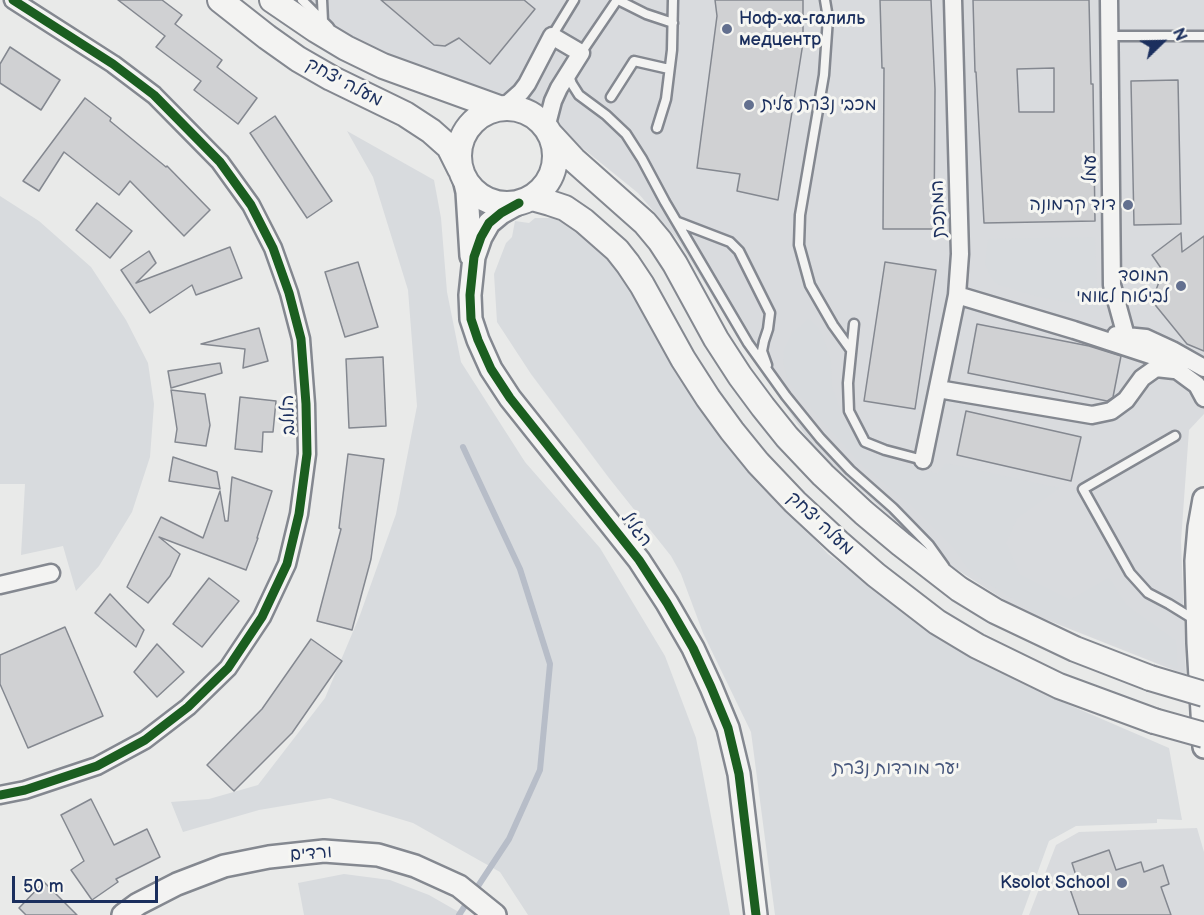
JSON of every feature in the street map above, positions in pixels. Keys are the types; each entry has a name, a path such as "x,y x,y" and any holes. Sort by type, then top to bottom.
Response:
{"main road":[{"name":"מעלה יצחק","path":"220,0 298,59 331,78 405,114 431,131 449,147 462,175"},
{"name":"מעלה יצחק","path":"272,0 346,48 383,66 501,108"},
{"path":"548,131 555,151 554,167 548,182 540,192 525,201 502,205 488,201 473,191 462,175 458,155 461,139 467,128 486,112 512,108 536,118 548,131 574,160 645,223 660,241 716,339 763,407 787,437 823,475 864,513 959,589 995,611 1075,649 1150,678 1202,688"},
{"name":"מעלה יצחק","path":"525,201 550,202 565,208 584,220 616,250 642,285 683,359 732,431 795,502 876,575 937,621 977,646 1059,686 1154,721 1204,735"}],"street":[{"name":"הלולב","path":"0,795 24,790 96,766 145,740 188,708 228,668 262,617 287,564 299,514 307,454 301,339 289,293 273,248 251,205 220,162 154,95 114,64 13,0"},
{"name":"המתכת","path":"923,460 957,295 960,254 953,0"},
{"name":"עמל","path":"1109,0 1112,285 1126,336"},
{"path":"501,108 521,92 527,84 552,36 581,53 553,101 548,131"},
{"name":"הגליל","path":"462,175 467,192 472,278"},
{"name":"הגליל","path":"525,201 501,213 489,223 481,237 474,257 470,295 471,319 491,369 510,398 639,560 693,648 728,728 739,774 756,915"},
{"path":"957,295 1153,356 1197,385 1204,398"},
{"path":"1074,330 1146,338 1204,368"},
{"path":"938,389 1092,415 1111,411 1126,400 1142,378 1155,368 1178,371"},
{"path":"1204,498 1196,561 1201,623 1204,747"},
{"path":"0,585 51,573"},
{"path":"1202,688 1204,654"},
{"name":"ורדים","path":"123,915 138,904 177,884 224,866 269,857 324,851 378,855 415,866 459,886 495,915"}],"lane":[{"path":"302,0 346,48"},
{"path":"321,0 323,21"},
{"path":"552,36 574,0"},
{"path":"581,53 617,0 646,14 673,23"},
{"path":"657,128 666,99 673,0"},
{"path":"825,0 828,18 824,75 800,216 799,245 810,285 833,325 851,350"},
{"path":"1108,36 1204,36"},
{"path":"611,96 634,61 669,69"},
{"path":"568,73 579,95 606,115 626,134 748,343 786,396 850,470 893,508 929,545 959,589"},
{"path":"678,222 730,242 739,251 770,313 762,351 768,371"},
{"path":"854,324 848,383 849,411 865,442 923,460"},
{"path":"1175,436 1083,489 1130,573 1142,587 1148,593 1201,623"}],"shaded area":[{"path":"287,0 1204,0 1204,414 1189,430 1181,541 1186,675 1017,608 931,553 814,448 729,323 678,240 638,193 580,146 539,105 399,64 303,14"},
{"name":"Ksolot School","path":"1197,828 1204,852 1204,915 1029,915 1056,845 1079,832"}],"green space":[{"path":"347,131 434,180 441,218 447,292 461,362 525,462 600,548 665,656 696,738 730,915 528,915 500,872 413,823 330,798 259,810 183,832 171,802 209,799 258,785 325,698 360,615 396,514 417,406 408,290 373,177"},
{"path":"0,196 39,221 91,267 126,320 148,363 154,404 150,457 132,512 99,566 76,591 63,546 21,555 25,484 0,484"},
{"name":"יער מורדות נצרת","path":"535,218 552,218 582,230 609,258 782,503 828,554 910,615 1043,693 1169,748 1182,820 1157,819 1157,823 1076,826 1049,841 1022,915 775,915 751,732 703,633 681,574 671,556 531,374 497,322 494,274 506,243 512,237 515,221 529,223"},
{"path":"1095,237 1097,285 1103,310 1031,295 997,284 985,263 988,239"},
{"path":"809,319 819,329 826,345 831,362 832,387 843,418 866,452 938,474 946,463 1059,488 1017,518 1006,543 1020,575 1070,600 1109,578 1126,605 1176,641 1178,668 1034,612 969,570 954,548 910,504 862,465 794,389 787,378 783,361 784,350 792,334"},
{"path":"344,874 390,880 429,895 464,915 304,915 298,883"}],"building":[{"path":"118,0 162,0 182,15 175,24 222,60 217,67 257,98 238,124 194,90 201,81 156,47 165,36"},
{"path":"381,0 524,0 535,9 490,64 459,38 445,46 434,45"},
{"name":"מכבי נצרת עלית","path":"715,0 803,0 803,43 778,200 737,191 740,174 697,168 717,16"},
{"path":"880,0 931,0 935,89 934,229 883,229 884,68 882,68"},
{"path":"973,0 1089,0 1095,221 984,223","holes":["1054,68 1054,112 1019,112 1017,69"]},
{"path":"10,47 60,80 41,110 0,83 0,64"},
{"path":"1178,80 1181,224 1134,225 1131,81"},
{"path":"85,98 167,166 210,210 184,236 130,181 119,195 64,152 39,191 23,181"},
{"path":"275,116 332,201 307,218 250,133"},
{"path":"97,203 132,231 110,258 76,230"},
{"name":"המוסד לביטוח לאומי","path":"1181,233 1182,252 1204,236 1204,351 1187,344 1152,301 1163,271 1152,255"},
{"path":"230,247 242,278 196,295 192,285 150,313 121,270 149,251 156,263 136,283"},
{"path":"358,262 378,327 345,337 325,272"},
{"path":"885,262 936,270 915,409 864,401"},
{"path":"977,324 1089,346 1121,356 1113,397 1107,401 968,373"},
{"path":"259,328 268,361 243,368 245,349 201,344"},
{"path":"383,357 386,426 349,428 346,359"},
{"path":"220,363 222,373 171,388 168,371"},
{"path":"171,390 205,394 210,425 206,446 175,442 177,429"},
{"path":"240,397 276,401 273,432 263,432 262,452 235,449"},
{"path":"966,411 1081,437 1071,481 957,455"},
{"path":"348,454 384,459 371,559 352,630 317,621 341,529 339,528"},
{"path":"173,457 217,472 220,489 169,481"},
{"path":"232,477 272,491 246,570 159,537 180,554 170,576 148,603 127,587 161,517 203,538 220,491 225,521 228,521"},
{"path":"209,578 239,601 202,647 173,624"},
{"path":"110,594 144,630 136,647 95,613"},
{"path":"65,627 103,716 28,748 0,684 0,655"},
{"path":"311,639 342,661 292,733 234,791 207,765 262,709"},
{"path":"157,644 184,672 157,697 134,672"},
{"path":"91,799 114,845 147,829 160,857 116,879 118,882 92,900 71,870 84,861 61,815"},
{"path":"1109,850 1116,870 1141,862 1144,872 1163,865 1169,884 1161,887 1171,915 1079,915 1069,886 1078,882 1072,863"},
{"path":"44,882 77,915 26,915 19,908"}],"waterway":[{"path":"459,915 509,839 540,770 550,664 520,569 463,447"}],"cycle path":[{"path":"0,795 25,790 97,766 145,740 188,707 228,668 262,617 287,564 299,514 307,454 301,339 289,293 273,248 251,205 220,162 154,95 113,64 13,0"},
{"path":"519,203 489,223 481,237 474,257 470,295 471,319 491,369 510,398 639,560 693,648 728,728 739,774 756,915"}],"place":[{"name":"Ноф-ха-галиль медцентр","path":"727,29"},
{"name":"מכבי נצרת עלית","path":"749,105"},
{"name":"דוד קרמונה","path":"1128,205"},
{"name":"המוסד לביטוח לאומי","path":"1181,286"},
{"name":"Ksolot School","path":"1122,883"}]}
